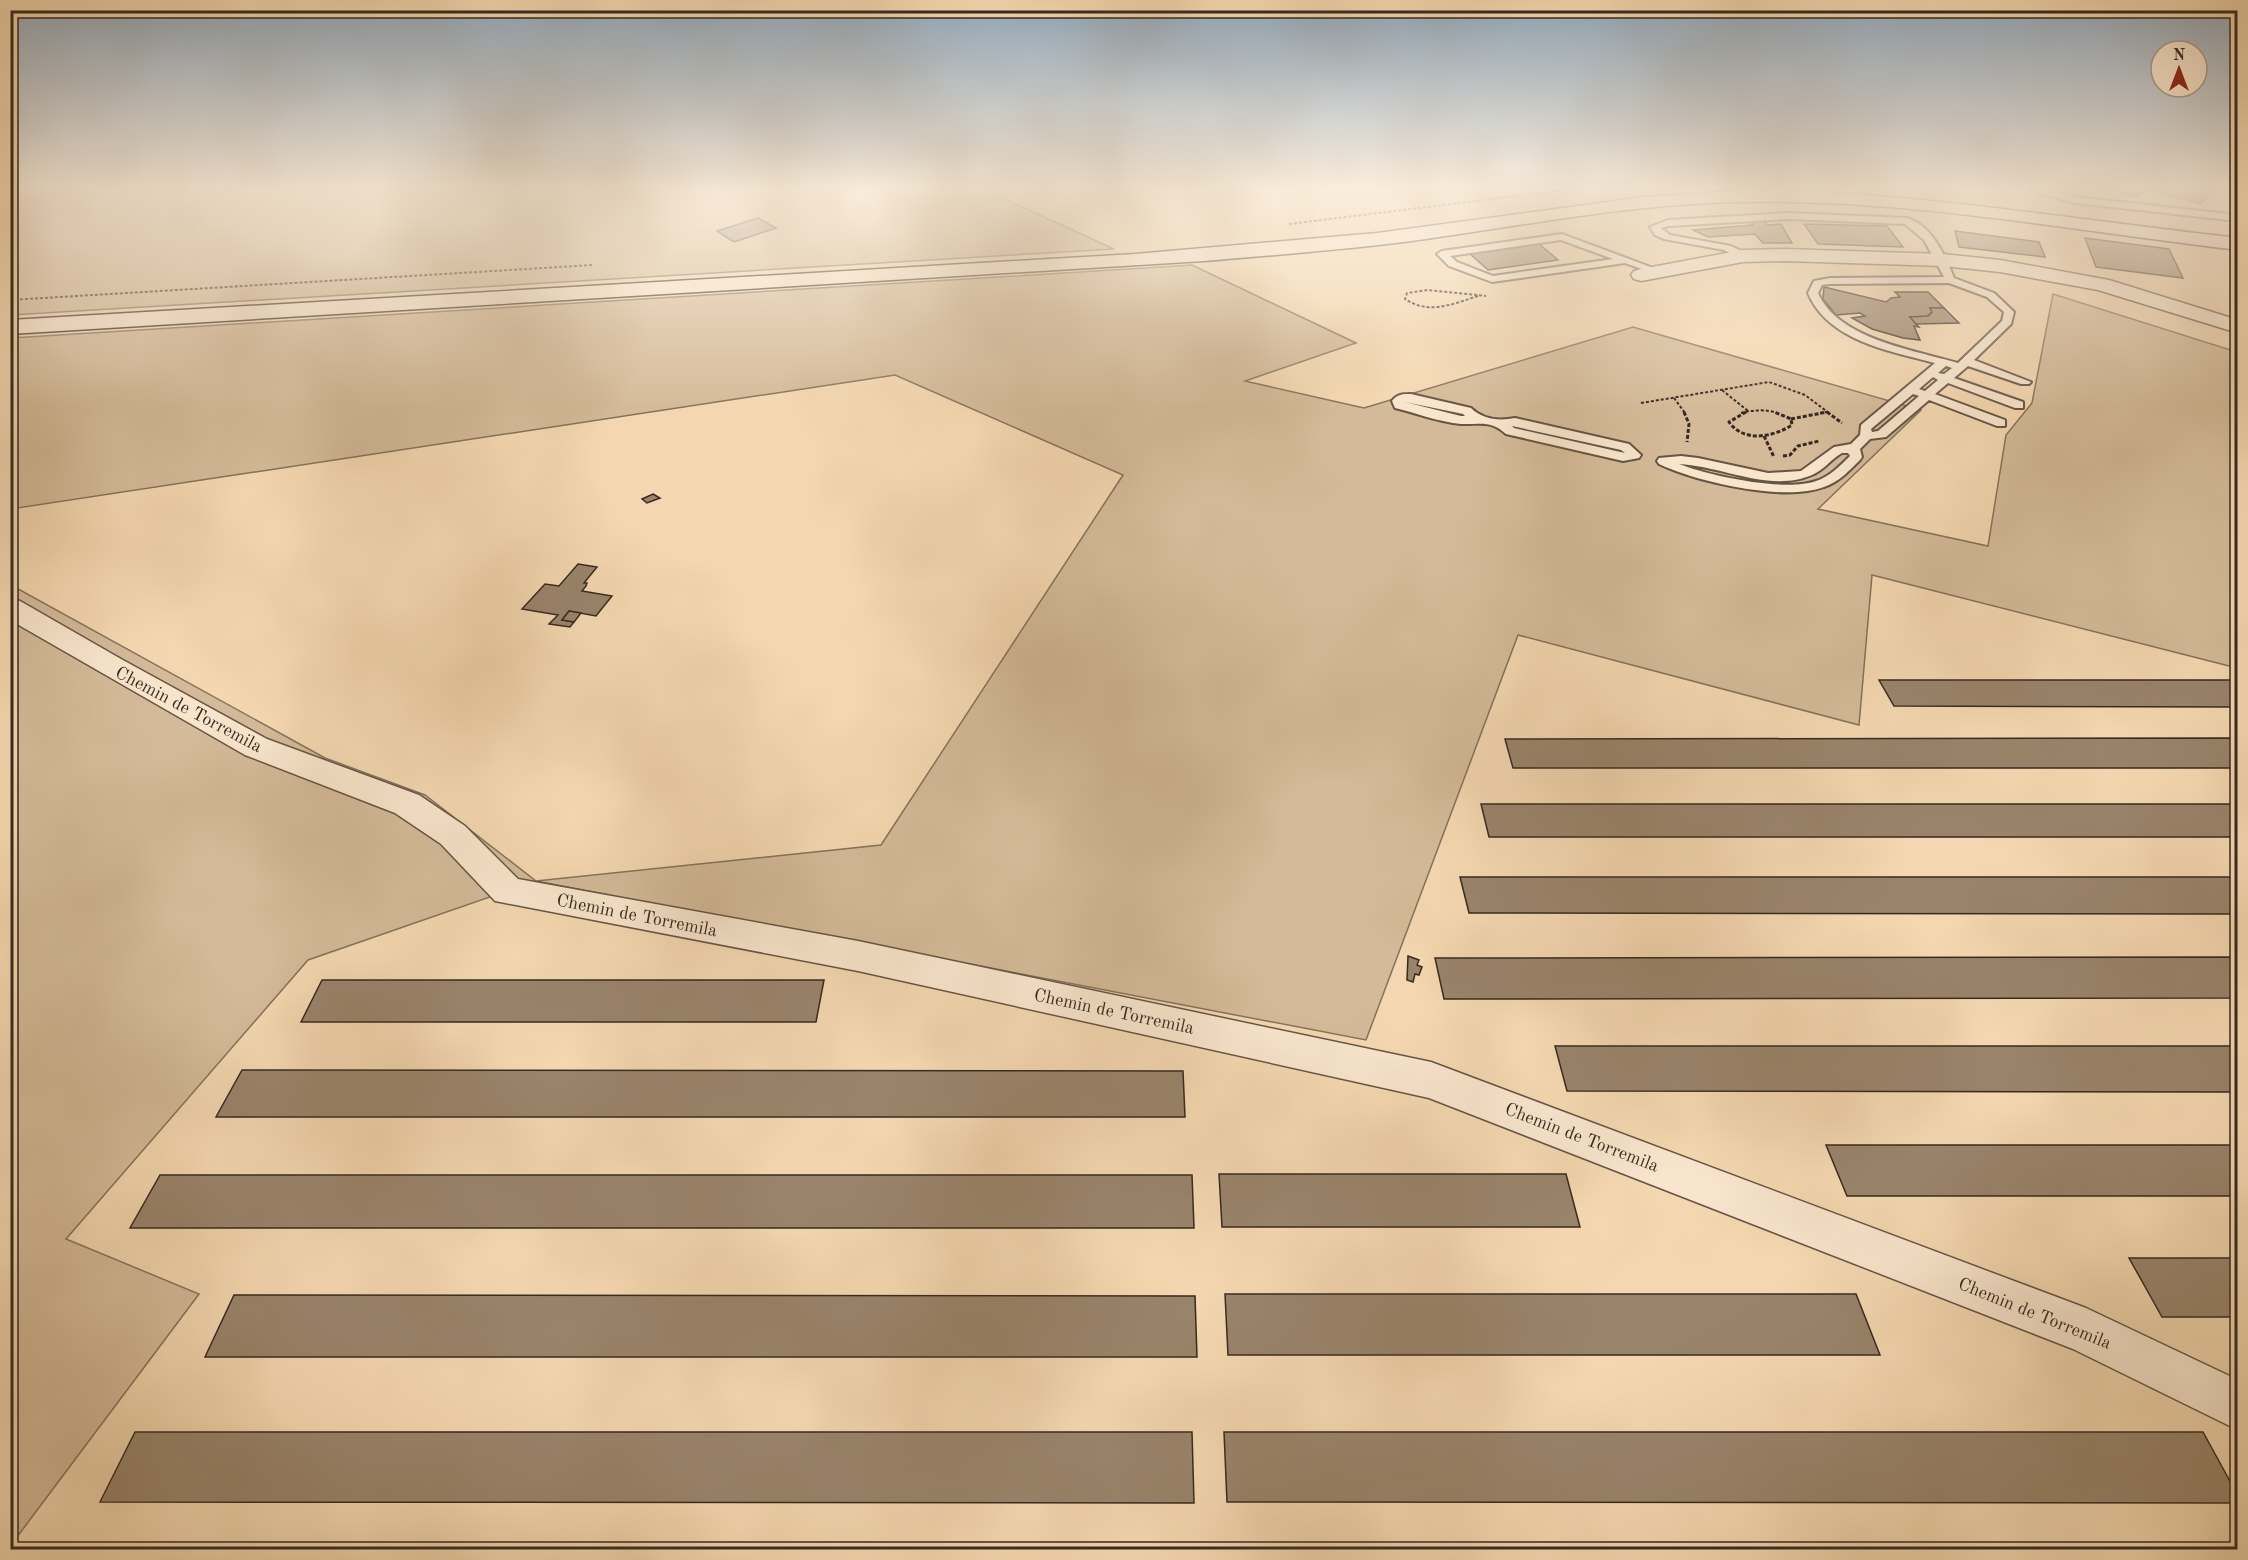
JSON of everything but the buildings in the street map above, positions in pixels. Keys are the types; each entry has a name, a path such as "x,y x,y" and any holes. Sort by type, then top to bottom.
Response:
{"main road":[{"path":"10,327 1088,263"},
{"path":"1650,273 1706,263"},
{"path":"1869,263 1946,270 2000,266 2102,285 2238,327"},
{"name":"Chemin de Torremila","path":"10,607 110,666 256,747 407,804 453,835 508,891 858,956 1431,1080 2086,1331 2238,1406"}],"lane":[{"path":"1452,263 1492,279 1605,263"},
{"path":"1630,263 1650,273"},
{"path":"1474,418 1467,411 1456,408 1411,398 1402,398 1398,401 1399,405 1461,420 1474,418 1502,424 1510,431 1623,457 1677,459 1762,476 1792,476 1806,473 1817,468 1839,449 1853,448 1866,436 1882,435 2007,322 2009,312 2004,304 1946,270 1941,263"},
{"path":"1946,270 1830,280 1818,284 1814,292 1825,315 1869,339 1944,362 1963,364 2025,382"},
{"path":"1866,436 1865,428 1944,362"},
{"path":"1930,374 2019,405"},
{"path":"1911,390 2001,423"},
{"path":"1649,458 1674,468 1740,483 1768,487 1802,487 1816,486 1832,479 1856,457 1853,448"}],"path":[{"path":"10,300 593,265"},
{"path":"1641,403 1769,382 1805,395 1842,423"},
{"path":"1721,389 1748,411"},
{"path":"1673,398 1686,413 1690,426 1688,441 1682,443"},
{"path":"1791,419 1791,425 1787,429 1764,436 1740,433 1730,426 1729,422 1732,418 1748,411 1772,411 1791,419 1827,412"},
{"path":"1764,436 1774,457"},
{"path":"1765,456 1790,455 1798,446 1820,440"}],"shaded area":[{"path":"11,263 883,263 11,315"},
{"path":"1192,265 1356,343 1245,381 1364,408 1633,327 1921,410 1818,509 1988,546 2006,435 2032,403 2053,294 2237,352 2237,668 1872,575 1859,725 1518,635 1366,1040 536,881 881,845 1123,475 895,375 11,509 11,338"},
{"path":"11,585 325,758 425,795 536,881 308,960 66,1239 199,1294 11,1545"}]}
